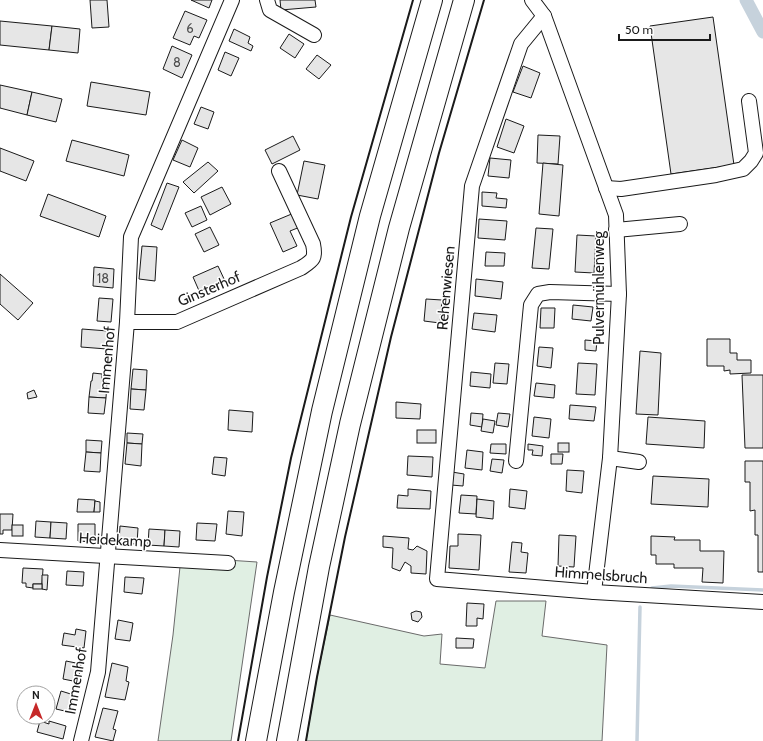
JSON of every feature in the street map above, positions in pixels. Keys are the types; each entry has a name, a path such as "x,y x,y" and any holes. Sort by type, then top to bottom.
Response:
{"highway":[{"path":"256,741 283,599 322,411 370,216 432,0"},
{"path":"287,741 318,574 350,424 399,228 464,0"}],"street":[{"name":"Immenhof","path":"82,741 98,672 127,322 131,237 232,0"},
{"path":"267,0 270,10 314,35"},
{"name":"Pulvermühlenweg","path":"532,0 544,16 616,215 619,294 610,458 594,592"},
{"name":"Rehenwiesen","path":"437,579 472,186 521,44 544,16"},
{"path":"606,188 621,189 716,175 743,169 756,153 750,101"},
{"name":"Ginsterhof","path":"127,322 177,322 301,268 312,260 315,252 313,244 280,171"},
{"path":"616,230 680,224"},
{"path":"516,461 531,305 538,294 550,292 619,294"},
{"path":"610,458 639,462"},
{"name":"Heidekamp","path":"0,550 228,563"},
{"name":"Himmelsbruch","path":"437,579 594,592 763,602"}],"green space":[{"path":"181,557 257,562 231,741 158,741 173,635"},
{"path":"496,601 546,601 542,636 607,645 602,741 306,741 330,615 424,636 442,634 440,664 485,668"}],"building":[{"path":"90,0 107,0 109,27 92,28"},
{"path":"191,0 212,0 209,8"},
{"path":"280,0 315,0 316,7 281,10"},
{"path":"185,11 207,20 199,38 194,36 190,45 173,38"},
{"path":"713,17 734,165 671,174 650,26"},
{"path":"0,21 52,26 49,50 0,45"},
{"path":"52,26 80,29 78,53 49,50"},
{"path":"234,29 250,37 248,43 253,46 251,51 229,41"},
{"path":"289,34 304,44 295,58 280,48"},
{"path":"172,46 192,55 182,78 163,69"},
{"path":"225,52 239,58 231,76 218,70"},
{"path":"317,55 331,65 319,79 306,69"},
{"path":"523,66 540,73 531,98 513,92"},
{"path":"91,82 150,92 146,115 87,106"},
{"path":"0,85 32,92 27,115 0,108"},
{"path":"32,92 62,99 56,122 27,115"},
{"path":"201,107 214,112 208,129 194,124"},
{"path":"506,119 524,126 514,153 497,147"},
{"path":"538,135 560,136 558,164 537,163"},
{"path":"293,136 300,150 272,164 265,150"},
{"path":"72,140 129,155 124,176 66,161"},
{"path":"182,140 198,148 190,167 173,160"},
{"path":"0,148 34,161 26,181 0,171"},
{"path":"490,158 511,160 509,178 488,176"},
{"path":"304,161 325,165 318,199 297,195"},
{"path":"208,162 218,171 194,193 183,182"},
{"path":"543,163 563,165 559,216 539,214"},
{"path":"167,183 179,187 162,230 151,225"},
{"path":"222,187 231,204 210,215 201,197"},
{"path":"482,192 497,193 496,198 507,199 506,208 482,206"},
{"path":"48,194 106,216 99,237 40,216"},
{"path":"201,206 207,220 192,227 185,213"},
{"path":"294,213 300,227 290,231 297,246 283,252 270,223"},
{"path":"479,219 507,221 505,240 478,238"},
{"path":"210,227 219,245 204,252 195,234"},
{"path":"536,228 553,229 549,269 532,268"},
{"path":"577,235 596,236 594,273 575,272"},
{"path":"142,246 157,247 155,281 139,279"},
{"path":"486,252 505,253 504,266 485,266"},
{"path":"218,266 225,281 200,293 193,277"},
{"path":"94,267 114,269 113,288 93,286"},
{"path":"0,274 33,303 18,320 0,304"},
{"path":"476,279 503,282 501,299 475,296"},
{"path":"99,298 113,299 111,322 97,321"},
{"path":"426,299 442,300 440,323 424,321"},
{"path":"573,305 593,307 591,321 572,319"},
{"path":"541,308 555,308 554,328 540,328"},
{"path":"474,313 497,315 495,332 472,329"},
{"path":"82,329 108,331 107,349 81,347"},
{"path":"707,339 730,339 730,353 737,353 737,360 751,360 751,373 730,374 730,370 724,371 724,366 707,366"},
{"path":"585,340 597,341 596,351 585,350"},
{"path":"539,347 553,348 551,368 537,366"},
{"path":"640,351 661,353 658,415 636,414"},
{"path":"495,363 509,364 507,384 493,383"},
{"path":"578,363 597,364 595,395 576,394"},
{"path":"133,369 147,370 146,390 131,389"},
{"path":"471,372 491,374 490,388 470,386"},
{"path":"93,373 102,374 102,382 107,382 106,398 89,397"},
{"path":"742,375 763,375 763,448 745,448"},
{"path":"536,383 555,385 554,398 534,396"},
{"path":"131,389 146,390 144,410 130,409"},
{"path":"34,390 37,397 28,399 27,393"},
{"path":"89,397 106,398 104,414 88,413"},
{"path":"396,402 421,404 420,419 396,418"},
{"path":"570,405 596,407 594,421 569,419"},
{"path":"229,410 253,412 252,432 228,430"},
{"path":"471,413 483,414 482,427 470,425"},
{"path":"498,413 510,414 508,427 496,425"},
{"path":"534,417 551,419 549,438 532,436"},
{"path":"648,417 705,421 704,448 646,444"},
{"path":"483,419 495,421 493,433 481,431"},
{"path":"417,430 436,430 436,443 417,443"},
{"path":"127,433 143,434 142,444 127,443"},
{"path":"86,440 102,441 101,453 86,452"},
{"path":"127,443 142,444 141,466 125,464"},
{"path":"558,443 569,443 569,452 558,452"},
{"path":"491,444 506,444 506,454 490,453"},
{"path":"528,444 543,446 542,456 532,455 533,450 528,450"},
{"path":"467,450 483,452 482,470 465,468"},
{"path":"86,452 101,453 100,472 84,471"},
{"path":"551,454 563,454 562,464 551,464"},
{"path":"408,456 433,457 432,477 407,475"},
{"path":"214,457 227,458 225,476 212,474"},
{"path":"492,459 504,460 502,473 490,471"},
{"path":"745,461 763,461 763,572 758,572 758,535 755,535 755,510 750,511 750,482 745,482"},
{"path":"567,470 584,471 582,493 566,491"},
{"path":"452,472 464,474 463,486 451,485"},
{"path":"653,476 709,479 708,507 651,504"},
{"path":"408,489 431,491 430,509 397,508 398,495 408,496"},
{"path":"510,489 527,491 525,509 509,507"},
{"path":"461,495 477,496 476,514 459,513"},
{"path":"78,499 95,500 94,512 77,512"},
{"path":"477,499 494,501 493,519 476,517"},
{"path":"95,501 100,502 100,512 94,512"},
{"path":"228,511 244,512 242,536 226,534"},
{"path":"0,514 13,514 12,530 3,530 3,534 0,534"},
{"path":"36,521 51,522 50,538 35,537"},
{"path":"51,522 67,523 66,539 50,538"},
{"path":"197,523 217,524 215,541 196,540"},
{"path":"78,524 95,524 95,542 78,541"},
{"path":"12,525 23,525 23,536 12,536"},
{"path":"120,526 138,528 137,544 119,543"},
{"path":"149,529 165,530 164,546 148,545"},
{"path":"165,530 180,531 179,547 164,546"},
{"path":"458,534 481,535 479,570 449,568 450,546 458,546"},
{"path":"559,535 576,536 574,567 558,566"},
{"path":"383,536 409,538 408,549 413,550 417,546 427,551 426,574 411,573 411,566 405,562 400,571 392,568 393,548 383,547"},
{"path":"651,536 675,537 674,540 700,540 700,551 724,551 723,583 702,582 703,568 674,568 674,564 656,564 656,555 651,555"},
{"path":"512,542 522,543 521,552 528,553 526,573 509,572"},
{"path":"23,568 43,569 42,584 33,584 33,588 26,587 26,583 22,583"},
{"path":"67,571 84,572 83,586 66,585"},
{"path":"42,575 48,575 47,590 42,589"},
{"path":"125,577 144,578 142,594 124,592"},
{"path":"33,584 42,584 42,589 33,589"},
{"path":"467,603 484,604 483,619 477,618 477,626 466,626"},
{"path":"416,611 421,612 422,617 418,622 412,620 411,613"},
{"path":"118,620 133,623 130,641 115,639"},
{"path":"76,629 86,631 84,648 62,645 64,633 75,635"},
{"path":"456,638 474,639 473,648 456,648"},
{"path":"66,661 81,664 78,682 63,679"},
{"path":"112,663 128,667 126,681 129,682 125,700 105,697"},
{"path":"61,691 74,695 69,712 56,709"},
{"path":"103,708 118,711 113,729 116,730 113,741 95,737"},
{"path":"56,723 66,726 63,739 37,732 39,725 56,725"}],"waterway":[{"path":"746,0 763,32"},
{"path":"652,588 671,586 763,590"},
{"path":"637,741 640,607"}],"wall":[{"path":"238,741 267,577 291,458 351,217 413,0"},
{"path":"306,741 317,677 345,537 391,337 439,153 484,0"}]}
